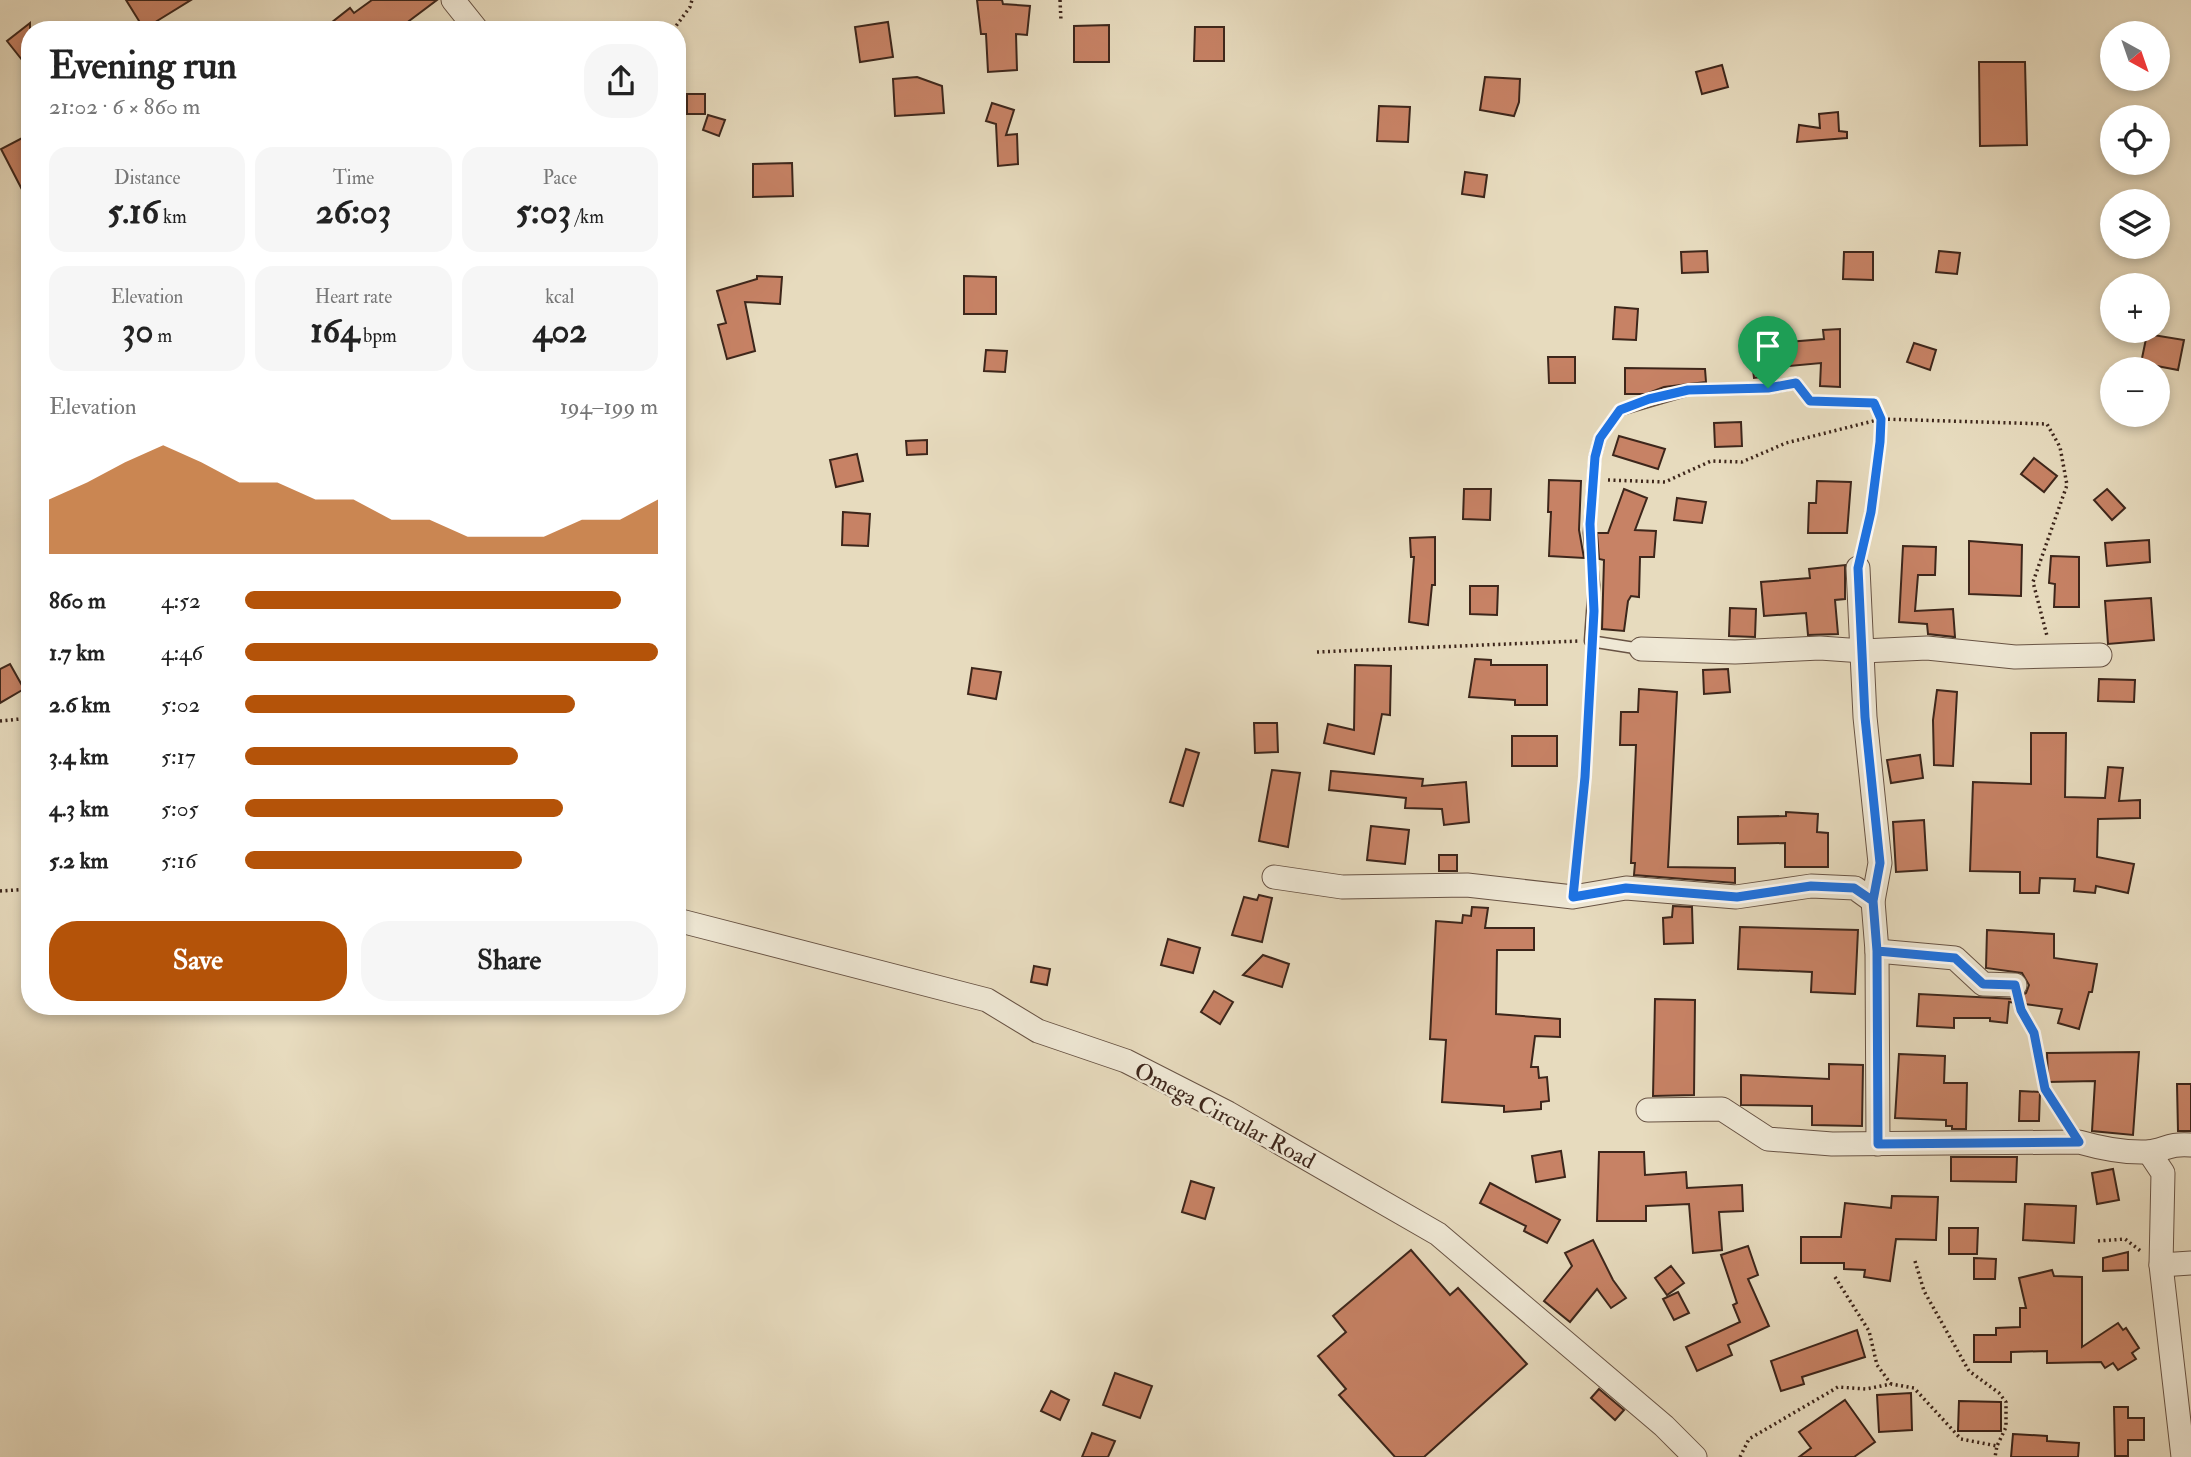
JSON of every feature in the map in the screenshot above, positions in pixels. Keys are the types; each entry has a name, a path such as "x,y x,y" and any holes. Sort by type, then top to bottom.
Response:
{"street":[{"path":"453,0 470,21"},
{"path":"1858,568 1865,717 1880,863 1873,901 1877,951 1878,1144"},
{"path":"1641,649 1735,652 1820,648 1863,651 1927,648 2015,657 2100,655"},
{"path":"1274,877 1342,887 1467,885 1573,897 1626,888 1737,897 1811,886 1854,888 1873,901"},
{"name":"Omega Circular Road","path":"686,922 987,1000 1038,1031 1126,1061 1228,1113 1438,1234 1664,1426 1695,1457"},
{"path":"1877,951 1955,958 1983,984 2015,985"},
{"path":"1648,1110 1722,1110 1768,1139 1878,1144 2079,1142 2102,1148 2149,1152 2173,1143 2191,1145"},
{"path":"2149,1152 2163,1172 2161,1265 2183,1457"},
{"path":"2161,1265 2191,1263"}],"lane":[{"path":"1641,649 1590,641 1594,585 1589,533 1595,457 1600,438 1620,410 1688,390 1768,388 1796,383"}],"path":[{"path":"680,21 692,0"},
{"path":"1060,0 1061,20"},
{"path":"1796,383 1810,401 1874,403 1881,419 1871,512 1858,568"},
{"path":"1595,479 1665,482 1711,461 1742,462 1786,443 1881,419 2048,424 2060,447 2067,485 2033,582 2052,655"},
{"path":"1317,652 1590,641 1585,777 1573,897"},
{"path":"0,721 21,719"},
{"path":"0,891 21,890"},
{"path":"2015,985 2021,1010 2034,1033 2045,1089 2079,1142"},
{"path":"2098,1241 2124,1239 2161,1265"},
{"path":"1915,1261 1924,1291 1969,1371 1999,1393 2006,1402 2006,1427 1995,1457"},
{"path":"1835,1277 1869,1331 1877,1365 1891,1384"},
{"path":"1740,1457 1749,1439 1838,1387 1866,1389 1891,1384 1914,1388 1961,1439 1997,1446"}],"building":[{"path":"126,0 191,0 157,21 139,21"},
{"path":"372,0 437,0 409,21 333,21 350,8 354,13"},
{"path":"977,0 1002,0 1003,4 1030,6 1027,35 1016,34 1017,70 988,72 986,34 981,34"},
{"path":"888,22 893,57 860,62 855,27"},
{"path":"1109,25 1109,62 1074,62 1074,26"},
{"path":"1195,27 1224,27 1224,61 1194,61"},
{"path":"21,30 21,59 7,41"},
{"path":"1979,62 2025,62 2027,145 1980,146"},
{"path":"1722,65 1728,87 1702,94 1696,72"},
{"path":"917,77 942,86 944,113 895,116 893,79"},
{"path":"1485,77 1520,79 1519,102 1514,116 1480,110"},
{"path":"687,94 705,94 705,114 687,114"},
{"path":"992,103 1014,110 1006,135 1017,134 1018,164 998,166 996,124 986,121"},
{"path":"1379,106 1410,107 1408,142 1377,141"},
{"path":"1838,112 1839,131 1847,132 1847,138 1797,142 1799,125 1820,128 1819,114"},
{"path":"708,115 725,120 719,136 703,130"},
{"path":"21,139 21,188 1,149"},
{"path":"792,163 793,196 753,197 753,164"},
{"path":"1465,172 1487,175 1484,197 1462,194"},
{"path":"1707,251 1708,272 1682,273 1681,252"},
{"path":"1939,251 1960,253 1957,274 1936,272"},
{"path":"1844,252 1873,252 1873,280 1843,279"},
{"path":"757,276 782,277 780,304 745,302 755,351 727,359 718,325 726,323 717,291 757,279"},
{"path":"964,276 996,277 996,314 964,314"},
{"path":"1615,307 1638,309 1636,340 1613,339"},
{"path":"1840,329 1840,387 1820,386 1821,363 1778,367 1779,375 1754,378 1750,345 1824,339 1823,330"},
{"path":"2170,338 2184,340 2178,370 2170,368 2170,357 2142,357 2145,343 2170,343"},
{"path":"1914,343 1936,350 1930,370 1907,362"},
{"path":"986,350 1007,351 1005,372 984,371"},
{"path":"1548,357 1575,357 1575,383 1549,383"},
{"path":"1625,368 1705,369 1706,382 1664,387 1646,394 1625,394"},
{"path":"1741,422 1742,446 1715,447 1714,423"},
{"path":"1619,436 1665,449 1658,469 1613,455"},
{"path":"927,440 927,454 907,455 906,441"},
{"path":"857,454 863,481 836,487 830,460"},
{"path":"2034,458 2057,476 2044,492 2021,474"},
{"path":"1549,480 1581,481 1579,530 1584,558 1549,556"},
{"path":"1817,481 1851,482 1847,533 1808,533 1809,503 1816,503"},
{"path":"1464,489 1491,489 1490,520 1463,519"},
{"path":"1624,489 1647,498 1635,530 1656,531 1654,557 1640,557 1639,597 1631,596 1628,601 1624,631 1602,629 1604,560 1599,559 1597,533 1608,533"},
{"path":"2107,489 2125,508 2112,520 2094,500"},
{"path":"1677,498 1706,502 1702,523 1674,520"},
{"path":"843,512 870,514 868,546 842,545"},
{"path":"1435,537 1435,585 1432,585 1428,625 1409,622 1414,557 1411,557 1410,538"},
{"path":"2149,540 2150,562 2107,566 2105,543"},
{"path":"1969,541 2022,545 2021,596 1969,594"},
{"path":"1903,546 1936,547 1935,575 1918,575 1915,611 1953,609 1955,637 1928,634 1927,624 1899,622"},
{"path":"2051,556 2079,557 2079,607 2054,607 2055,584 2049,583"},
{"path":"1845,565 1845,599 1835,600 1838,634 1808,635 1806,613 1764,616 1761,582 1810,578 1809,569"},
{"path":"1470,586 1498,586 1497,615 1470,614"},
{"path":"2151,598 2154,640 2108,644 2105,601"},
{"path":"1730,608 1756,609 1755,637 1729,636"},
{"path":"1475,659 1491,660 1491,665 1547,665 1547,705 1515,705 1515,700 1469,697"},
{"path":"10,664 21,684 21,691 0,703 0,669"},
{"path":"1355,665 1391,666 1390,715 1382,714 1374,754 1324,743 1328,724 1354,730"},
{"path":"972,668 1001,672 996,699 968,694"},
{"path":"1728,669 1730,692 1704,694 1703,670"},
{"path":"2099,679 2135,680 2134,702 2098,701"},
{"path":"1639,689 1677,692 1668,867 1735,868 1735,883 1634,875 1635,863 1631,863 1636,745 1620,745 1621,712 1638,712"},
{"path":"1937,690 1957,692 1953,766 1934,765 1933,720"},
{"path":"1254,723 1277,723 1278,752 1255,753"},
{"path":"2031,733 2066,733 2065,797 2105,798 2108,767 2123,768 2119,801 2140,800 2140,818 2098,819 2097,857 2134,864 2128,893 2096,886 2095,893 2074,891 2075,879 2040,878 2039,893 2020,893 2020,872 1970,871 1973,782 2031,784"},
{"path":"1512,736 1557,736 1557,766 1512,766"},
{"path":"1186,749 1199,753 1183,806 1170,802"},
{"path":"1920,755 1923,778 1891,783 1887,760"},
{"path":"1272,770 1300,773 1288,847 1259,841"},
{"path":"1331,771 1423,779 1422,786 1466,782 1469,822 1444,825 1442,809 1405,808 1406,798 1329,790"},
{"path":"1786,812 1818,814 1817,832 1828,833 1828,867 1785,867 1785,843 1738,844 1738,817 1786,816"},
{"path":"1924,820 1927,870 1896,872 1893,822"},
{"path":"1371,826 1409,830 1405,864 1367,860"},
{"path":"1439,855 1457,855 1457,871 1439,871"},
{"path":"1259,895 1272,898 1262,942 1232,935 1244,897 1257,900"},
{"path":"1673,906 1692,907 1693,943 1664,944 1663,918 1672,917"},
{"path":"1472,907 1488,908 1485,928 1534,928 1534,950 1497,950 1496,1014 1560,1019 1560,1037 1535,1036 1531,1067 1538,1067 1539,1078 1547,1077 1549,1101 1541,1102 1541,1109 1504,1112 1504,1106 1442,1102 1446,1040 1430,1039 1436,921 1462,923 1463,915 1471,916"},
{"path":"1740,927 1858,930 1855,994 1811,992 1812,972 1738,969"},
{"path":"1987,930 2054,934 2054,958 2097,964 2092,992 2089,992 2079,1029 2058,1023 2062,1009 2009,1002 2007,1023 1990,1021 1990,1018 1954,1018 1954,1028 1917,1026 1919,994 2015,999 2026,993 2029,985 2022,973 1986,968"},
{"path":"1168,939 1200,948 1193,973 1161,965"},
{"path":"1263,955 1289,964 1282,987 1243,975"},
{"path":"1034,966 1050,969 1047,985 1031,982"},
{"path":"1214,991 1233,1002 1220,1024 1201,1012"},
{"path":"1655,999 1695,1000 1694,1095 1653,1096"},
{"path":"2139,1052 2133,1135 2092,1131 2095,1081 2048,1082 2047,1053"},
{"path":"1899,1054 1945,1056 1944,1083 1967,1083 1966,1129 1952,1129 1952,1126 1946,1126 1946,1120 1895,1118"},
{"path":"1829,1064 1863,1065 1862,1126 1812,1125 1812,1106 1741,1105 1741,1075 1829,1079"},
{"path":"2177,1084 2191,1084 2191,1131 2178,1131"},
{"path":"2020,1091 2040,1092 2039,1121 2019,1121"},
{"path":"1561,1151 1565,1177 1536,1182 1532,1156"},
{"path":"1599,1152 1644,1152 1645,1175 1686,1172 1687,1188 1742,1185 1743,1211 1719,1212 1722,1250 1693,1253 1689,1204 1646,1206 1646,1221 1597,1221"},
{"path":"1951,1157 2017,1157 2016,1182 1951,1181"},
{"path":"2113,1169 2119,1200 2097,1204 2092,1173"},
{"path":"1191,1181 1214,1188 1205,1219 1182,1212"},
{"path":"1490,1183 1560,1220 1547,1243 1524,1231 1526,1226 1480,1203"},
{"path":"1892,1196 1938,1197 1936,1240 1896,1239 1890,1281 1864,1277 1865,1270 1844,1269 1844,1263 1801,1263 1801,1237 1841,1237 1845,1203 1891,1208"},
{"path":"2025,1204 2076,1206 2074,1243 2023,1240"},
{"path":"1949,1228 1978,1228 1977,1254 1949,1254"},
{"path":"1593,1240 1613,1280 1626,1298 1611,1308 1597,1289 1570,1322 1544,1301 1572,1266 1565,1253"},
{"path":"1748,1246 1758,1275 1748,1279 1769,1326 1728,1345 1732,1355 1697,1371 1686,1347 1740,1322 1733,1305 1737,1303 1721,1255"},
{"path":"1411,1250 1450,1295 1458,1288 1527,1364 1424,1457 1395,1457 1339,1395 1346,1389 1318,1356 1346,1332 1333,1316"},
{"path":"2128,1252 2128,1270 2103,1271 2103,1258"},
{"path":"1974,1258 1996,1259 1995,1279 1974,1279"},
{"path":"1671,1266 1684,1283 1667,1295 1655,1278"},
{"path":"2052,1270 2054,1276 2082,1277 2082,1347 2118,1323 2123,1330 2126,1328 2139,1348 2132,1353 2136,1359 2118,1370 2113,1363 2105,1368 2101,1362 2047,1363 2047,1351 2011,1352 2011,1362 1974,1362 1974,1335 1996,1335 1996,1328 2020,1327 2020,1308 2026,1308 2019,1278"},
{"path":"1678,1292 1689,1313 1674,1320 1663,1299"},
{"path":"1857,1330 1865,1357 1802,1377 1804,1384 1781,1391 1771,1361"},
{"path":"1115,1373 1152,1386 1140,1418 1103,1405"},
{"path":"1599,1389 1624,1410 1615,1420 1591,1398"},
{"path":"1051,1391 1069,1400 1060,1420 1041,1411"},
{"path":"1911,1393 1912,1430 1879,1432 1877,1395"},
{"path":"1845,1400 1875,1442 1854,1457 1799,1457 1811,1448 1799,1432"},
{"path":"1959,1401 2001,1402 2001,1431 1958,1431"},
{"path":"2114,1407 2128,1407 2128,1418 2144,1418 2144,1440 2128,1440 2128,1456 2115,1456"},
{"path":"1092,1433 1115,1441 1108,1457 1082,1457"},
{"path":"2013,1434 2047,1436 2047,1441 2079,1443 2078,1457 2011,1457"}],"route":[{"path":"1768,388 1688,390 1649,399 1620,410 1600,438 1595,457 1590,524 1594,611 1590,641 1585,777 1573,897 1626,888 1737,897 1811,886 1854,888 1873,901 1877,951 1955,958 1983,984 2015,985 2021,1010 2034,1033 2045,1089 2079,1142 2012,1140 1878,1144 1875,990 1877,951 1873,901 1880,863 1865,717 1858,568 1871,512 1881,419 1874,403 1810,401 1796,383 1768,388"}]}
